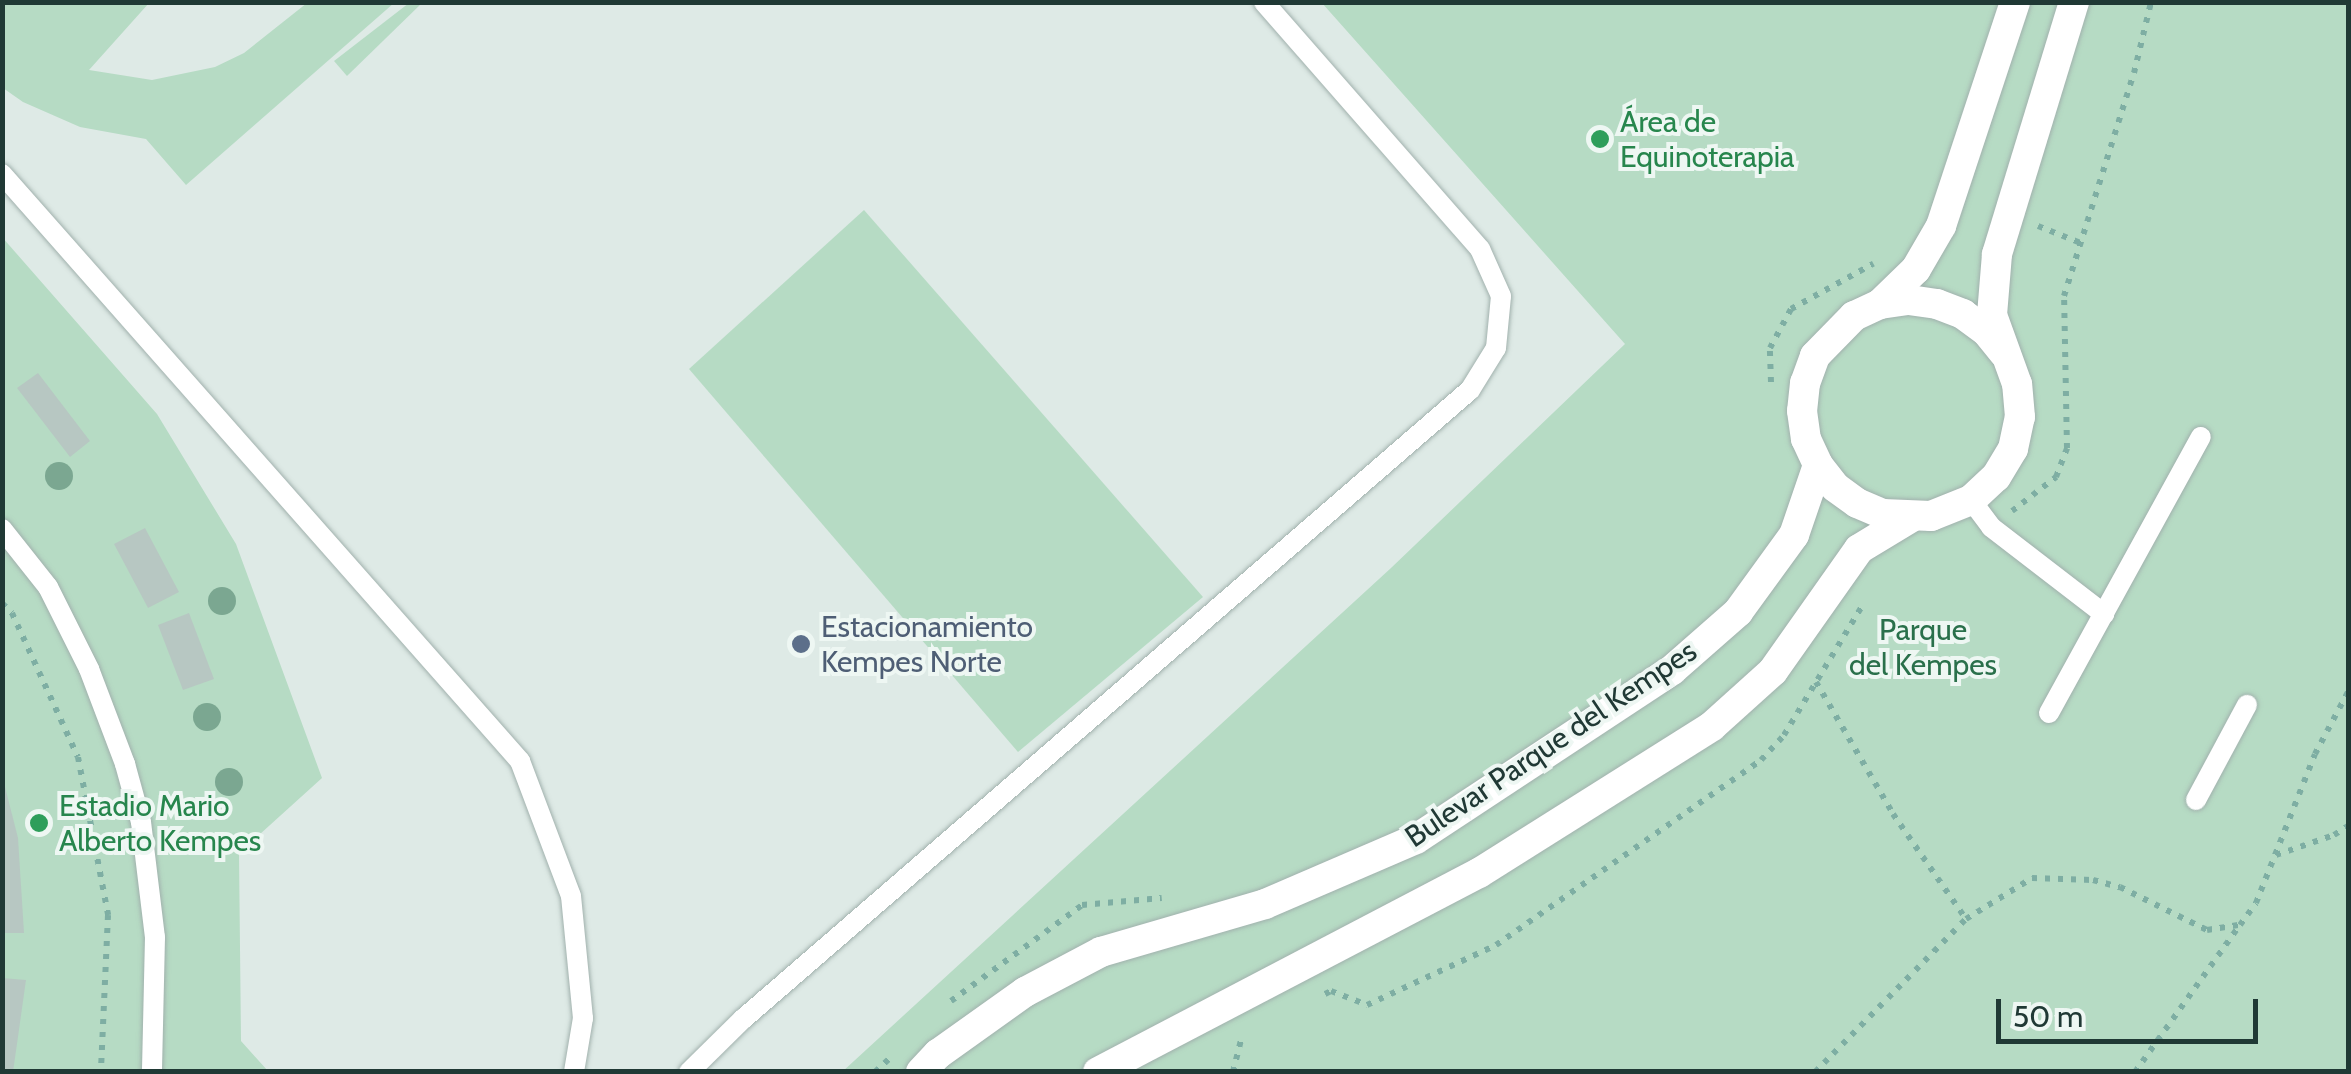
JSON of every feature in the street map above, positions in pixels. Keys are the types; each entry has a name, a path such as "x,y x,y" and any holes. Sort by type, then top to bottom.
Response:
{"street":[{"path":"1910,518 1857,503 1835,487 1818,465 1806,439 1802,411 1805,383 1815,356 1854,316 1880,304 1916,269 1941,226 2014,2"},
{"name":"Bulevar Parque del Kempes","path":"1098,1072 1479,873 1712,726 1774,672 1859,549 1910,518 1931,516 1971,500 1996,478 2016,433 2017,384 1992,315 1997,254 2074,2"},
{"name":"Bulevar Parque del Kempes","path":"1880,304 1908,300 1937,304 1964,314 1986,331 2004,353"},
{"name":"Bulevar Parque del Kempes","path":"921,1072 938,1054 1025,992 1101,952 1266,904 1416,838 1672,670 1738,612 1794,535 1818,465"}],"lane":[{"path":"689,1072 773,993 1470,390 1496,348 1501,296 1480,250 1264,2"},
{"path":"2,174 520,761 571,896 583,1018 574,1072"},
{"path":"2049,713 2201,438"},
{"path":"1971,500 1990,527 2104,614"},
{"path":"2,529 55,600 126,764 140,822 155,937 152,1072"},
{"path":"2196,800 2247,705"}],"path":[{"path":"2009,215 2081,243"},
{"path":"1772,388 1770,348 1791,309 1882,257"},
{"path":"2,603 12,613 78,757 108,916 101,1072"},
{"path":"1816,682 1893,814 1966,918"},
{"path":"2134,1072 2256,903 2315,754 2348,692"},
{"path":"2276,855 2334,835 2348,826"},
{"path":"1815,1072 1966,918 2018,884 2051,875 2120,888 2207,930 2240,925"},
{"path":"945,1007 1082,905 1168,898"},
{"path":"1316,999 1330,991 1367,1004 1496,945"},
{"path":"1233,1072 1239,1036 1254,1029"},
{"path":"876,1072 903,1046"}],"green space":[{"path":"3,2 149,3 89,70 152,80 215,67 244,53 307,3 394,3 186,185 146,139 80,127 23,102 3,88"},
{"path":"409,3 422,3 347,76 334,61"},
{"name":"Parque del Kempes","path":"1322,3 2348,3 2348,1071 842,1072 1391,568 1625,344"},
{"path":"864,210 1203,597 1018,752 689,369"},
{"path":"2,237 157,414 236,544 322,778 239,853 241,1041 268,1071 3,1071"}],"building":[{"path":"38,373 90,441 70,457 17,388"},
{"path":"145,528 179,592 148,608 114,544"},
{"path":"189,613 214,679 183,690 158,625"},
{"path":"2,775 18,838 24,933 2,933"},
{"path":"2,978 26,980 13,1072 2,1072"}],"place":[{"name":"Área de Equinoterapia","path":"1600,139"},
{"name":"Estacionamiento Kempes Norte","path":"801,644"},
{"name":"Estadio Mario Alberto Kempes","path":"39,823"}]}
